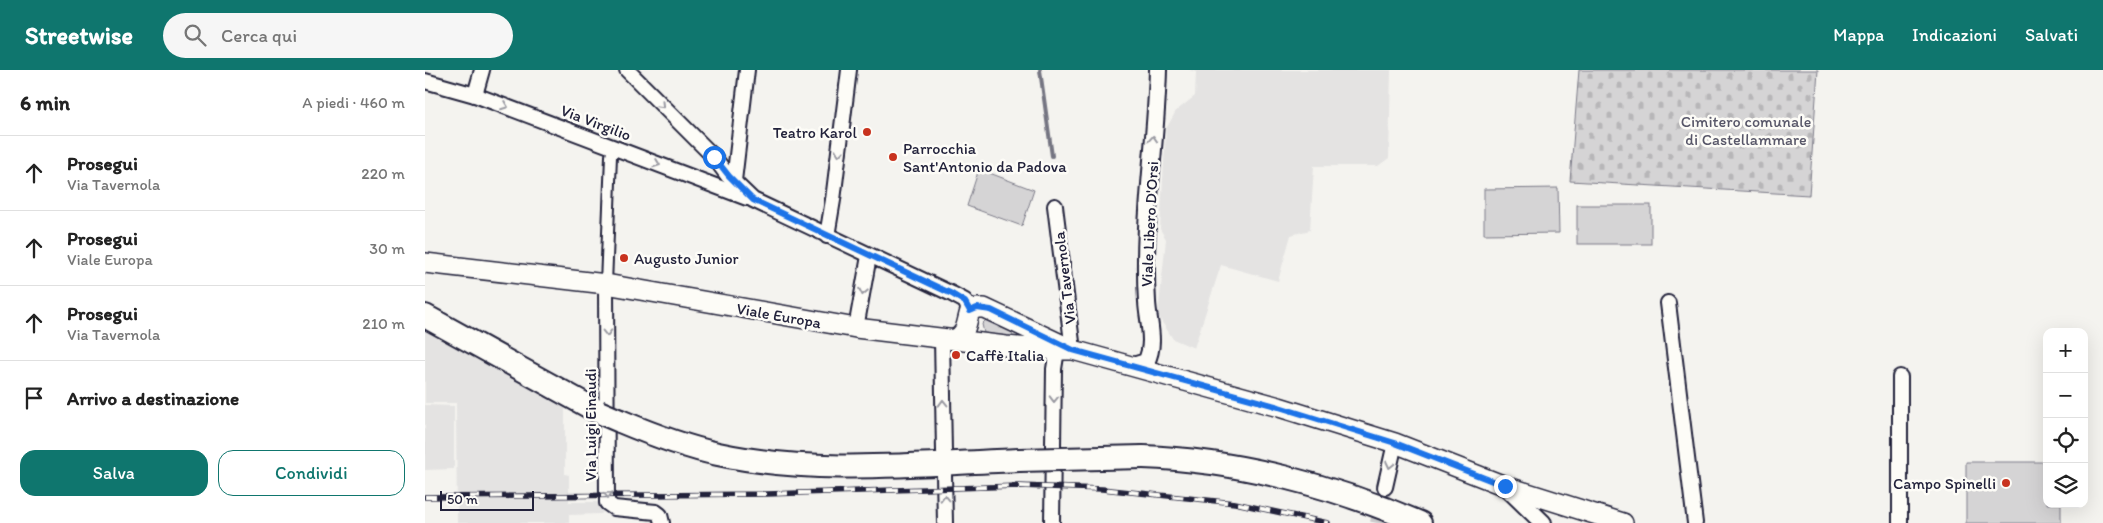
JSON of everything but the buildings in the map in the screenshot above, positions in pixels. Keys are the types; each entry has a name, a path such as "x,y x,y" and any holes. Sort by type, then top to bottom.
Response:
{"highway":[{"path":"425,316 599,412 648,433 717,454 833,467 1019,460 1143,458 1206,462 1264,473 1317,487 1375,504 1420,523"}],"main road":[{"name":"Viale Europa","path":"425,263 606,284 856,328 959,337 1006,346 1065,350 1133,366"},
{"name":"Via Tavernola","path":"970,311 984,308 1015,321 1065,350"},
{"path":"959,337 970,311"},
{"path":"1006,346 1017,337 1015,321"},
{"path":"1133,366 1279,407 1395,443 1505,486 1623,523"}],"street":[{"path":"475,95 482,70"},
{"path":"627,70 714,157 753,200 952,294 965,302 970,311"},
{"path":"734,181 747,70"},
{"path":"827,236 849,70"},
{"name":"Viale Libero D'Orsi","path":"1151,345 1147,307 1146,251 1158,70"},
{"name":"Via Virgilio","path":"425,81 475,95 753,200"},
{"path":"606,284 611,156 614,147"},
{"name":"Via Tavernola","path":"1055,206 1065,350"},
{"path":"856,328 869,256"},
{"name":"Via Luigi Einaudi","path":"606,284 607,502 614,508 656,512 660,515 662,523"},
{"path":"1668,303 1695,523"},
{"path":"944,452 959,337"},
{"path":"1133,366 1146,362 1151,345"},
{"path":"1151,345 1157,358 1173,378"},
{"path":"1052,523 1054,369 1065,350"},
{"path":"1900,378 1900,523"},
{"path":"1385,487 1395,443"},
{"path":"944,474 945,523"},
{"path":"1505,486 1543,523"}],"shaded area":[{"path":"1189,70 1391,70 1389,158 1378,166 1314,166 1310,230 1291,235 1278,281 1221,265 1194,348 1173,339 1158,316 1166,239 1160,229 1166,129 1176,111 1195,96 1196,72"},
{"path":"425,327 565,408 565,474 569,475 569,502 603,502 603,512 601,514 569,515 569,523 457,523 456,403 425,403"},
{"path":"425,405 454,406 454,469 425,470"}],"green space":[{"name":"Cimitero comunale di Castellammare","path":"1579,70 1818,70 1809,195 1570,181"},
{"path":"979,169 1034,190 1022,226 967,206"},
{"path":"1558,188 1559,233 1484,234 1484,189"},
{"path":"1577,205 1651,205 1651,244 1577,244"},
{"path":"989,317 1014,331 1011,337 988,336 984,333 982,324"},
{"name":"Campo Spinelli","path":"1966,462 2043,462 2043,508 2061,508 2061,523 1966,523"}],"waterway":[{"path":"1040,70 1052,156"}],"tunnel":[{"path":"1377,523 1385,487"}],"railway":[{"path":"425,497 767,494 1019,486 1102,489 1235,503 1328,523"}],"place":[{"name":"Teatro Karol","path":"867,132"},
{"name":"Parrocchia Sant'Antonio da Padova","path":"893,157"},
{"name":"Augusto Junior","path":"624,258"},
{"name":"Caffè Italia","path":"956,355"},
{"name":"Campo Spinelli","path":"2006,483"}],"route":[{"path":"714,157 729,176 753,200 952,294 965,302 970,311 977,308 991,310 1073,350 1279,407 1395,443 1505,486"}]}
